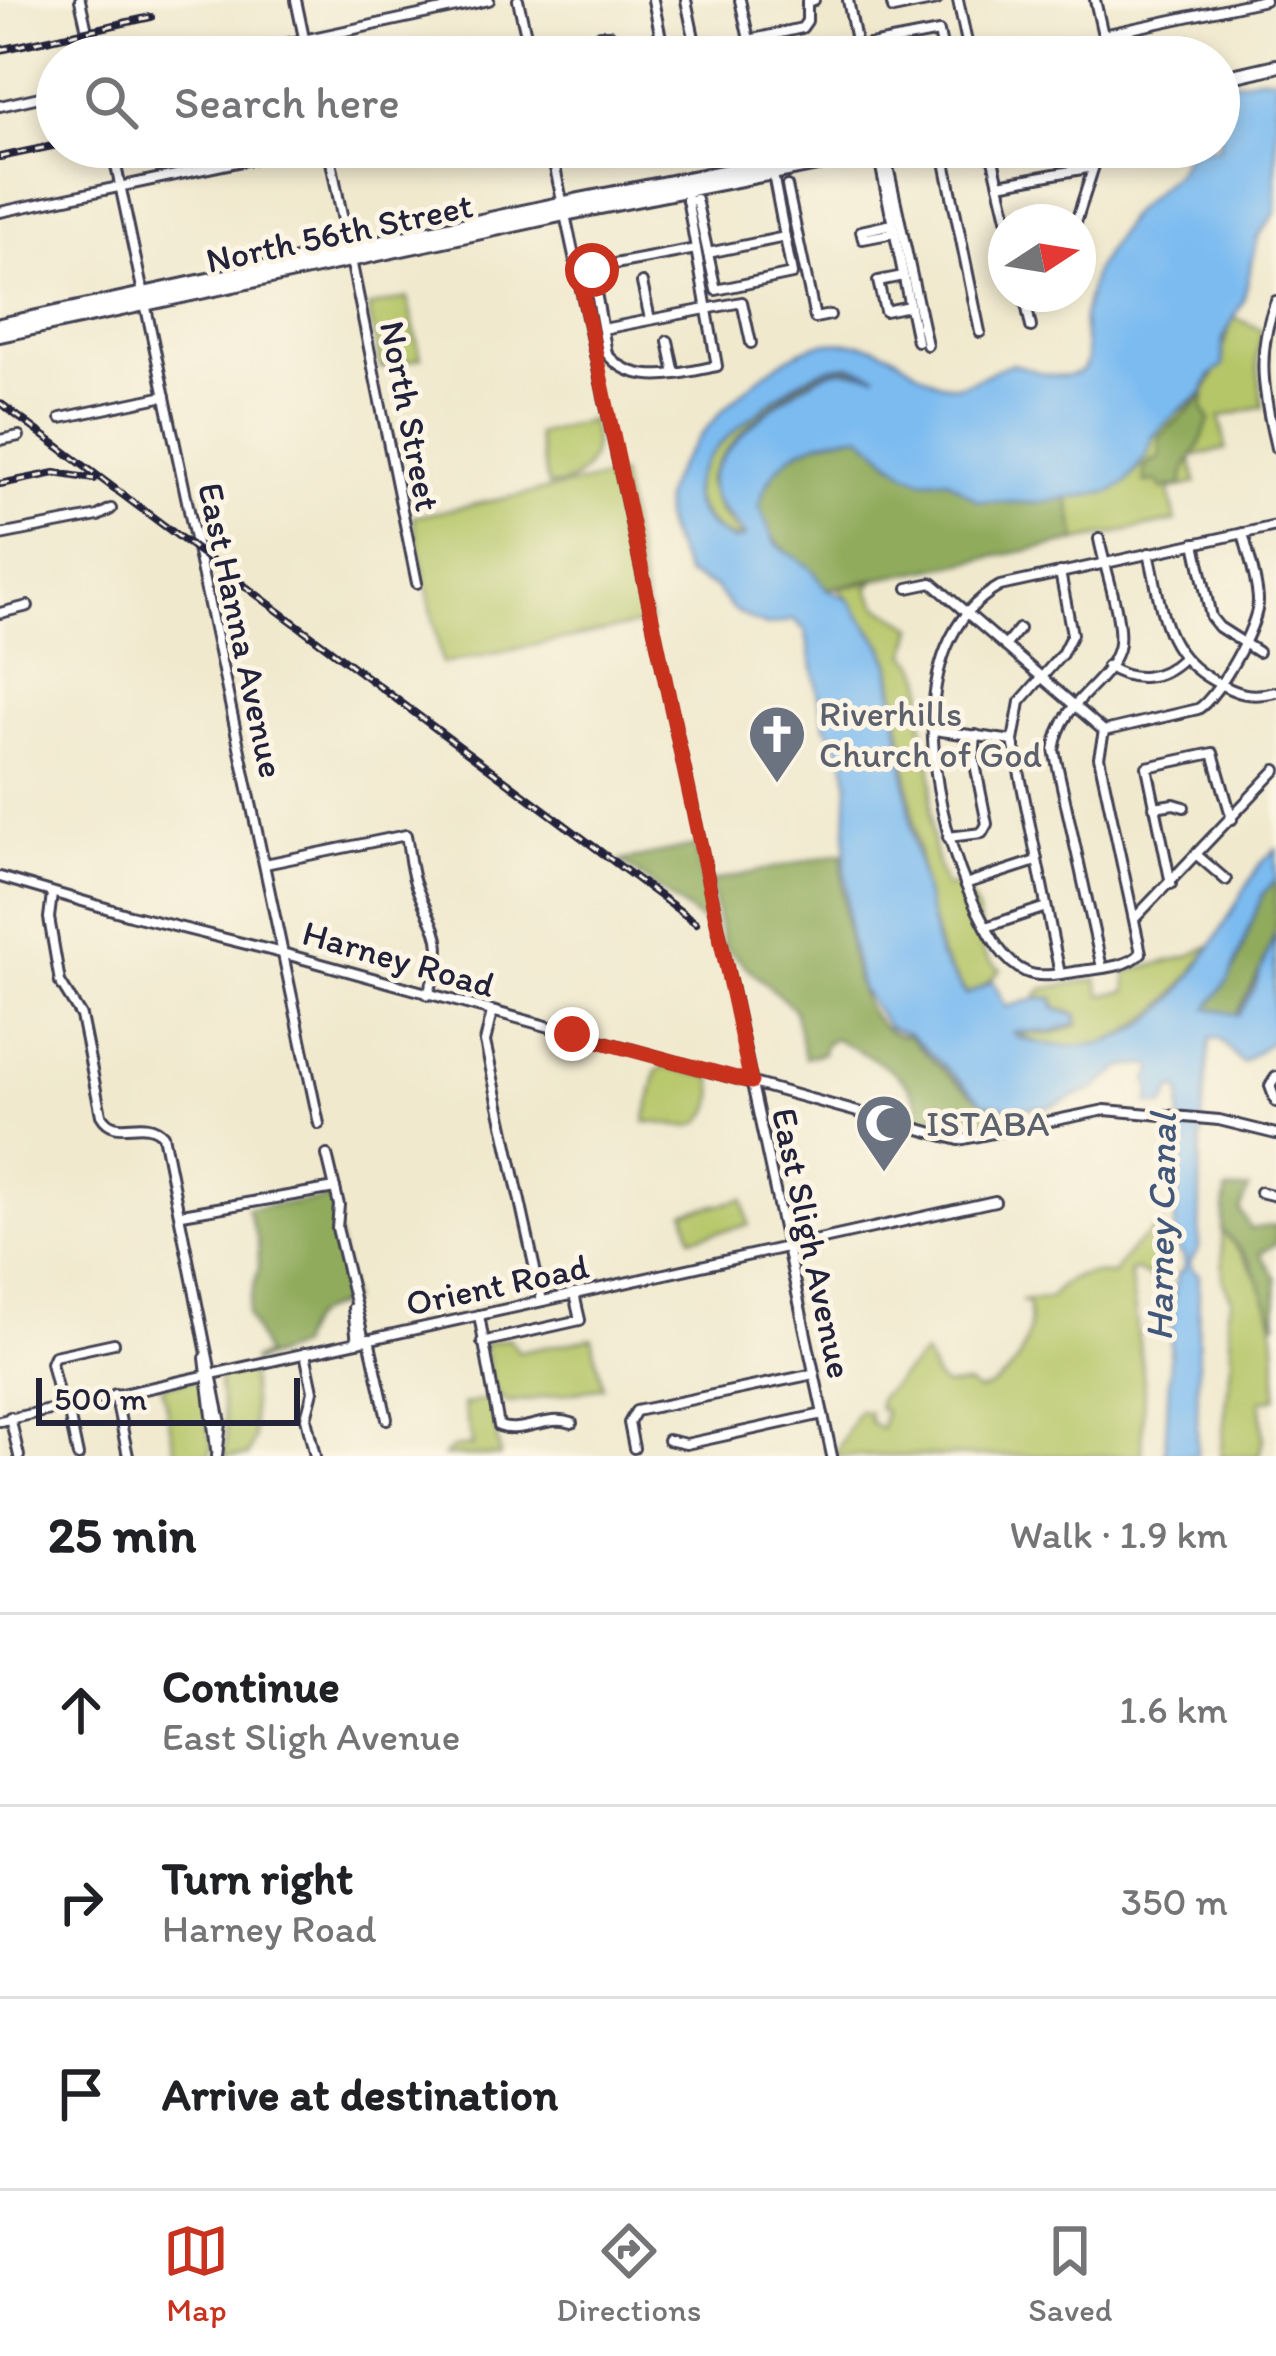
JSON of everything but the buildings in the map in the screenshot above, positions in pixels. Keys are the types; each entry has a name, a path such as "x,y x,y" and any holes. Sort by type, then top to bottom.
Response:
{"main road":[{"path":"1240,71 1276,63"},
{"name":"North 56th Street","path":"686,190 797,168"},
{"name":"North 56th Street","path":"0,335 42,321 449,234 564,204 686,190 800,168"},
{"name":"North 56th Street","path":"0,325 42,321"}],"street":[{"path":"80,0 88,36"},
{"path":"296,0 303,36"},
{"path":"322,36 489,0"},
{"path":"518,0 526,36"},
{"path":"653,0 661,36"},
{"path":"686,0 694,36"},
{"path":"740,0 747,36"},
{"path":"766,36 802,28 807,2 814,0"},
{"path":"848,0 855,36"},
{"path":"892,4 937,0"},
{"path":"958,0 966,36"},
{"path":"1095,0 1102,35 1265,0"},
{"path":"0,106 36,98"},
{"name":"East Hanna Avenue","path":"117,168 319,1124"},
{"path":"0,212 210,168"},
{"name":"North Street","path":"332,168 417,583"},
{"name":"East Sligh Avenue","path":"556,168 832,1456"},
{"path":"884,168 909,306 922,343 885,168"},
{"path":"946,168 980,332"},
{"path":"995,168 1004,204"},
{"path":"999,184 1087,168"},
{"path":"1082,204 1093,168"},
{"path":"686,190 696,199 716,290 792,274 772,172"},
{"path":"787,186 815,319 830,315"},
{"path":"592,270 607,355 614,362 652,378 717,366 686,190"},
{"path":"708,253 785,237"},
{"path":"578,271 696,249"},
{"path":"903,276 878,281 885,311 909,306"},
{"path":"642,283 650,319"},
{"path":"1276,301 1267,323 1261,365 1276,448"},
{"path":"603,329 742,302 751,344"},
{"path":"1028,312 1031,326"},
{"path":"668,341 675,374"},
{"path":"61,418 165,396"},
{"path":"0,440 19,436"},
{"path":"0,535 111,509"},
{"path":"1104,731 1100,757 1141,953 1133,962 1030,975 1009,962 986,927 948,837 934,730 934,698 943,657 968,613 1000,586 1276,526"},
{"path":"1104,731 1198,709 1210,699 1244,643 1258,601 1243,533"},
{"path":"1099,539 1118,648 1071,706 1058,727 1054,750 1102,968"},
{"path":"1195,543 1211,617 1258,652"},
{"path":"1149,553 1167,630 1182,659 1241,696 1276,692"},
{"path":"1060,572 1072,634 1062,654 1020,702 1013,741 1060,974"},
{"path":"908,588 932,583 1104,731"},
{"path":"0,613 28,607"},
{"path":"1006,646 1018,629"},
{"path":"1107,666 1124,676 1153,677 1182,659"},
{"path":"934,730 1013,741"},
{"path":"948,837 982,832 987,824 974,759 976,735"},
{"path":"1171,884 1148,767 1209,752 1216,758 1232,819"},
{"path":"1135,918 1276,770"},
{"path":"1154,807 1184,807"},
{"path":"265,864 406,835 415,882 439,935 439,955 428,995"},
{"path":"1198,856 1226,880"},
{"path":"965,884 1036,861"},
{"name":"Harney Road","path":"0,877 959,1140 1089,1112 1208,1118 1276,1134"},
{"path":"52,894 50,918 61,982 81,1016 100,1115 116,1129 144,1124 155,1126 164,1136 182,1214 217,1456"},
{"path":"986,927 1046,907"},
{"path":"492,1012 485,1042 542,1301"},
{"path":"1276,1077 1270,1086 1276,1102"},
{"path":"327,1155 354,1307 387,1418"},
{"path":"182,1214 334,1188"},
{"path":"1260,1192 1276,1196"},
{"name":"Orient Road","path":"4,1418 542,1301 575,1298 995,1201"},
{"path":"482,1342 580,1320 575,1298"},
{"path":"477,1315 501,1427 509,1430 555,1419 572,1423"},
{"path":"78,1456 51,1363 54,1356 114,1343"},
{"path":"305,1353 313,1391 306,1418 315,1456"},
{"path":"634,1448 630,1414 636,1411 814,1374"},
{"path":"115,1394 128,1456"},
{"path":"668,1440 686,1444 823,1414"},
{"path":"4,1418 19,1456"}],"green space":[{"path":"407,298 421,358 381,368 368,307"},
{"path":"1234,317 1262,330 1257,359 1263,407 1220,417 1226,449 1191,457 1196,483 1169,490 1176,521 1077,541 1068,498 1113,488 1139,468 1163,425 1208,387"},
{"path":"834,367 858,368 874,375 841,368 820,374 762,414 727,449 708,482 718,509 742,538 721,533 702,514 695,498 695,480 703,464 754,413 798,384"},
{"path":"1205,396 1203,409 1210,420 1182,485 1162,489 1157,481 1145,483 1146,466 1160,458 1160,436"},
{"path":"590,420 594,445 587,465 572,480 548,486 537,434"},
{"path":"861,435 890,461 923,480 947,479 978,501 1036,503 1068,498 1077,541 826,589 770,534 759,505 774,473 796,452 826,440"},
{"path":"620,475 650,622 442,664 413,517"},
{"path":"873,582 868,589 878,606 914,627 907,655 924,681 921,714 932,780 933,838 942,876 946,888 953,885 975,906 984,953 1001,969 967,994 941,955 925,895 891,665 885,648 839,588"},
{"path":"695,846 713,930 621,861"},
{"path":"842,853 852,961 872,1014 888,1030 908,1036 963,1088 1002,1110 997,1112 1004,1126 964,1136 919,1127 914,1094 893,1071 834,1038 825,1044 823,1053 805,1058 794,1009 724,946 710,882"},
{"path":"1276,878 1276,930 1261,969 1236,1015 1208,1009 1236,966 1262,895"},
{"path":"1211,945 1153,1014 1103,1043 1075,1048 1046,1045 1015,1033 1051,1034 1078,1025 1078,1015 1056,1007 1054,998 1036,997 1042,989 1097,979 1101,995 1127,991 1126,972 1189,956"},
{"path":"663,1067 712,1077 714,1101 702,1121 687,1127 645,1122 657,1071"},
{"path":"1249,1189 1240,1210 1250,1229 1276,1225 1276,1244 1260,1253 1276,1278 1276,1324 1251,1262 1222,1230 1226,1191"},
{"path":"331,1199 350,1301 316,1315 297,1347 253,1363 265,1355 247,1313 259,1267 258,1241 247,1208"},
{"path":"743,1199 749,1225 691,1238 685,1212"},
{"path":"1162,1224 1155,1280 1130,1272 1144,1381 1142,1456 834,1456 858,1411 869,1412 870,1422 881,1429 885,1411 879,1409 879,1398 924,1354 945,1386 969,1385 977,1391 1002,1379 1025,1344 1028,1303 1021,1301 1050,1298 1078,1276 1114,1274 1128,1253"},
{"path":"1222,1230 1263,1289 1273,1327 1276,1398 1261,1401 1259,1456 1220,1456 1232,1356 1227,1313 1232,1299 1223,1281"},
{"path":"509,1338 519,1352 592,1338 603,1387 503,1401 492,1385 484,1344"},
{"path":"250,1367 254,1438 248,1456 223,1456 226,1435 219,1374"},
{"path":"200,1378 212,1448 209,1456 176,1456 162,1386"},
{"path":"491,1398 500,1456 444,1456 452,1448 473,1446 463,1405"}],"water":[{"path":"1276,77 1276,212 1258,237 1243,301 1223,339 1223,366 1211,375 1202,394 1153,436 1146,456 1126,483 1110,492 1036,503 978,501 947,479 923,480 906,473 861,435 826,440 796,452 774,473 759,505 775,543 812,569 826,589 849,600 884,649 914,843 939,956 966,995 993,981 1006,1007 1053,999 1054,1008 1077,1016 1076,1023 1050,1032 1013,1032 1018,1038 1067,1046 1107,1042 1141,1027 1194,973 1260,864 1276,849 1276,878 1262,895 1230,977 1208,1008 1239,1015 1276,933 1273,1040 1242,1063 1220,1039 1210,1038 1201,1128 1199,1249 1190,1262 1199,1274 1197,1456 1165,1456 1173,1299 1177,1275 1185,1268 1175,1229 1181,1094 1172,1089 1164,1106 1148,1104 1148,1079 1154,1070 1150,1065 1123,1067 1093,1090 1049,1107 984,1103 909,1034 888,1027 861,988 849,932 848,780 843,754 825,725 805,630 794,620 767,626 752,620 732,609 715,587 687,575 664,516 665,495 674,474 709,426 758,379 809,348 830,343 872,346 950,385 1011,364 1055,376 1083,370 1087,361 1083,316 1096,312 1096,269 1131,213 1179,168 1240,168 1240,81","holes":["849,365 877,375 832,372 800,388 760,418 715,470 711,484 715,500 745,537 733,541 697,509 696,477 735,430 809,376"]}],"railway":[{"path":"64,36 151,17"},
{"path":"0,50 36,42"},
{"path":"0,157 36,149"},
{"path":"0,403 696,923"},
{"path":"0,484 55,473 94,479"}],"place":[{"name":"Riverhills Church of God","path":"777,785"},
{"name":"ISTABA","path":"884,1174"}],"route":[{"path":"572,1034 751,1082 578,271 592,270"}],"water label":[{"name":"Harney Canal","path":"1160,1227"}]}
